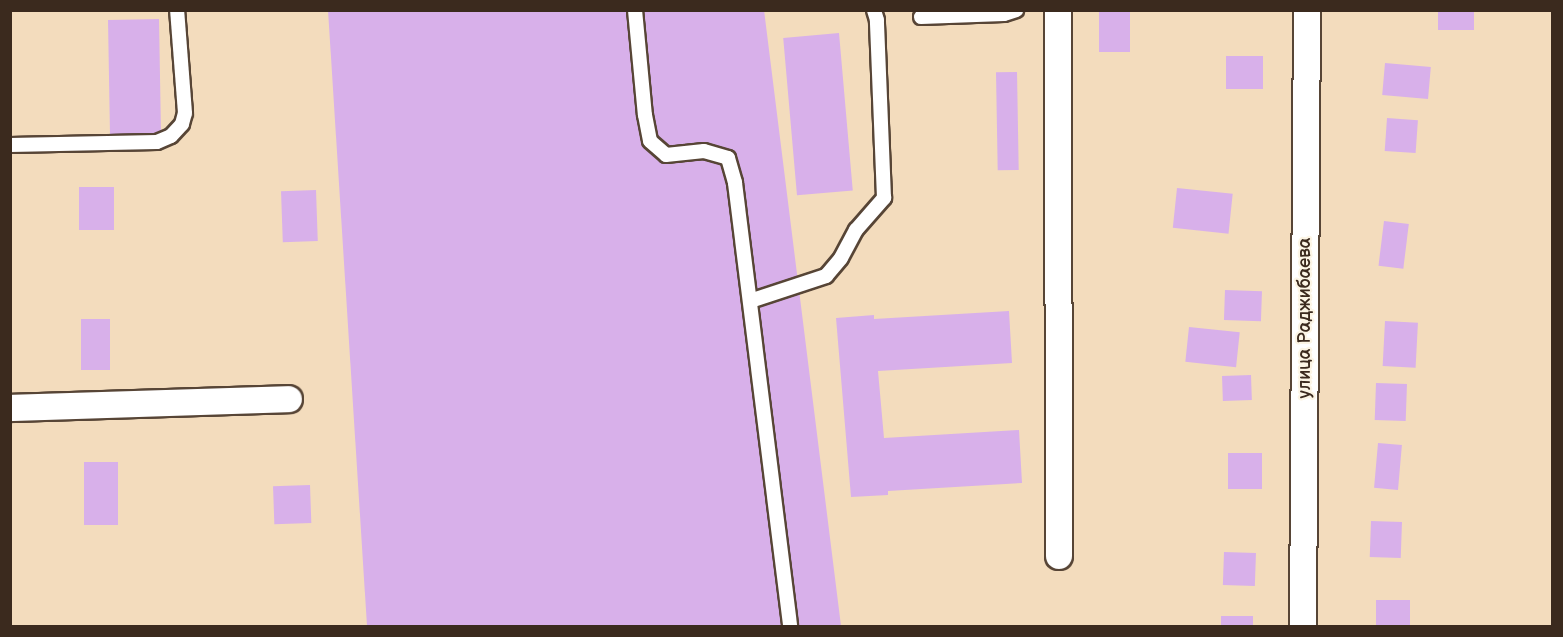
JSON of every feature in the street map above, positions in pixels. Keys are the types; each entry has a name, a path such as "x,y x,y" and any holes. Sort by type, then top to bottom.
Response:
{"street":[{"path":"1058,10 1059,556"},
{"name":"улица Раджибаева","path":"1303,627 1307,10"},
{"path":"10,408 289,399"}],"lane":[{"path":"10,145 157,142 171,136 182,124 185,113 177,10"},
{"path":"634,10 645,115 651,141 666,155 704,152 728,158 735,183 790,627"},
{"path":"750,301 826,276 841,258 856,230 884,198 877,20 874,10"},
{"path":"921,17 1004,14 1016,10"}],"building":[{"path":"328,10 764,10 841,626 367,626"},
{"path":"1099,10 1130,10 1130,52 1099,52"},
{"path":"1438,10 1474,10 1474,30 1438,30"},
{"path":"159,19 161,136 110,137 108,20"},
{"path":"839,33 853,190 797,195 783,38"},
{"path":"1226,56 1263,56 1263,89 1226,89"},
{"path":"1385,63 1431,67 1428,99 1382,95"},
{"path":"996,72 1017,72 1019,170 998,170"},
{"path":"1387,118 1418,120 1416,153 1385,151"},
{"path":"79,187 114,187 114,230 79,230"},
{"path":"1177,188 1233,194 1229,234 1173,228"},
{"path":"316,190 318,241 283,242 281,191"},
{"path":"1384,221 1409,224 1403,269 1379,266"},
{"path":"1225,290 1262,291 1261,321 1224,320"},
{"path":"1009,311 1012,363 878,371 884,438 1019,430 1022,483 888,491 888,495 851,497 836,318 874,315 874,319"},
{"path":"81,319 110,319 110,370 81,370"},
{"path":"1385,321 1418,323 1416,368 1383,366"},
{"path":"1189,327 1240,332 1236,367 1185,362"},
{"path":"1251,375 1252,400 1223,401 1222,376"},
{"path":"1376,383 1407,384 1406,421 1375,420"},
{"path":"1378,443 1402,445 1398,490 1374,488"},
{"path":"1228,453 1262,453 1262,489 1228,489"},
{"path":"84,462 118,462 118,525 84,525"},
{"path":"310,485 311,523 274,524 273,486"},
{"path":"1371,521 1402,522 1401,558 1370,557"},
{"path":"1224,552 1256,553 1255,586 1223,585"},
{"path":"1376,600 1410,600 1410,626 1376,626"},
{"path":"1221,616 1253,616 1253,626 1221,626"}]}
